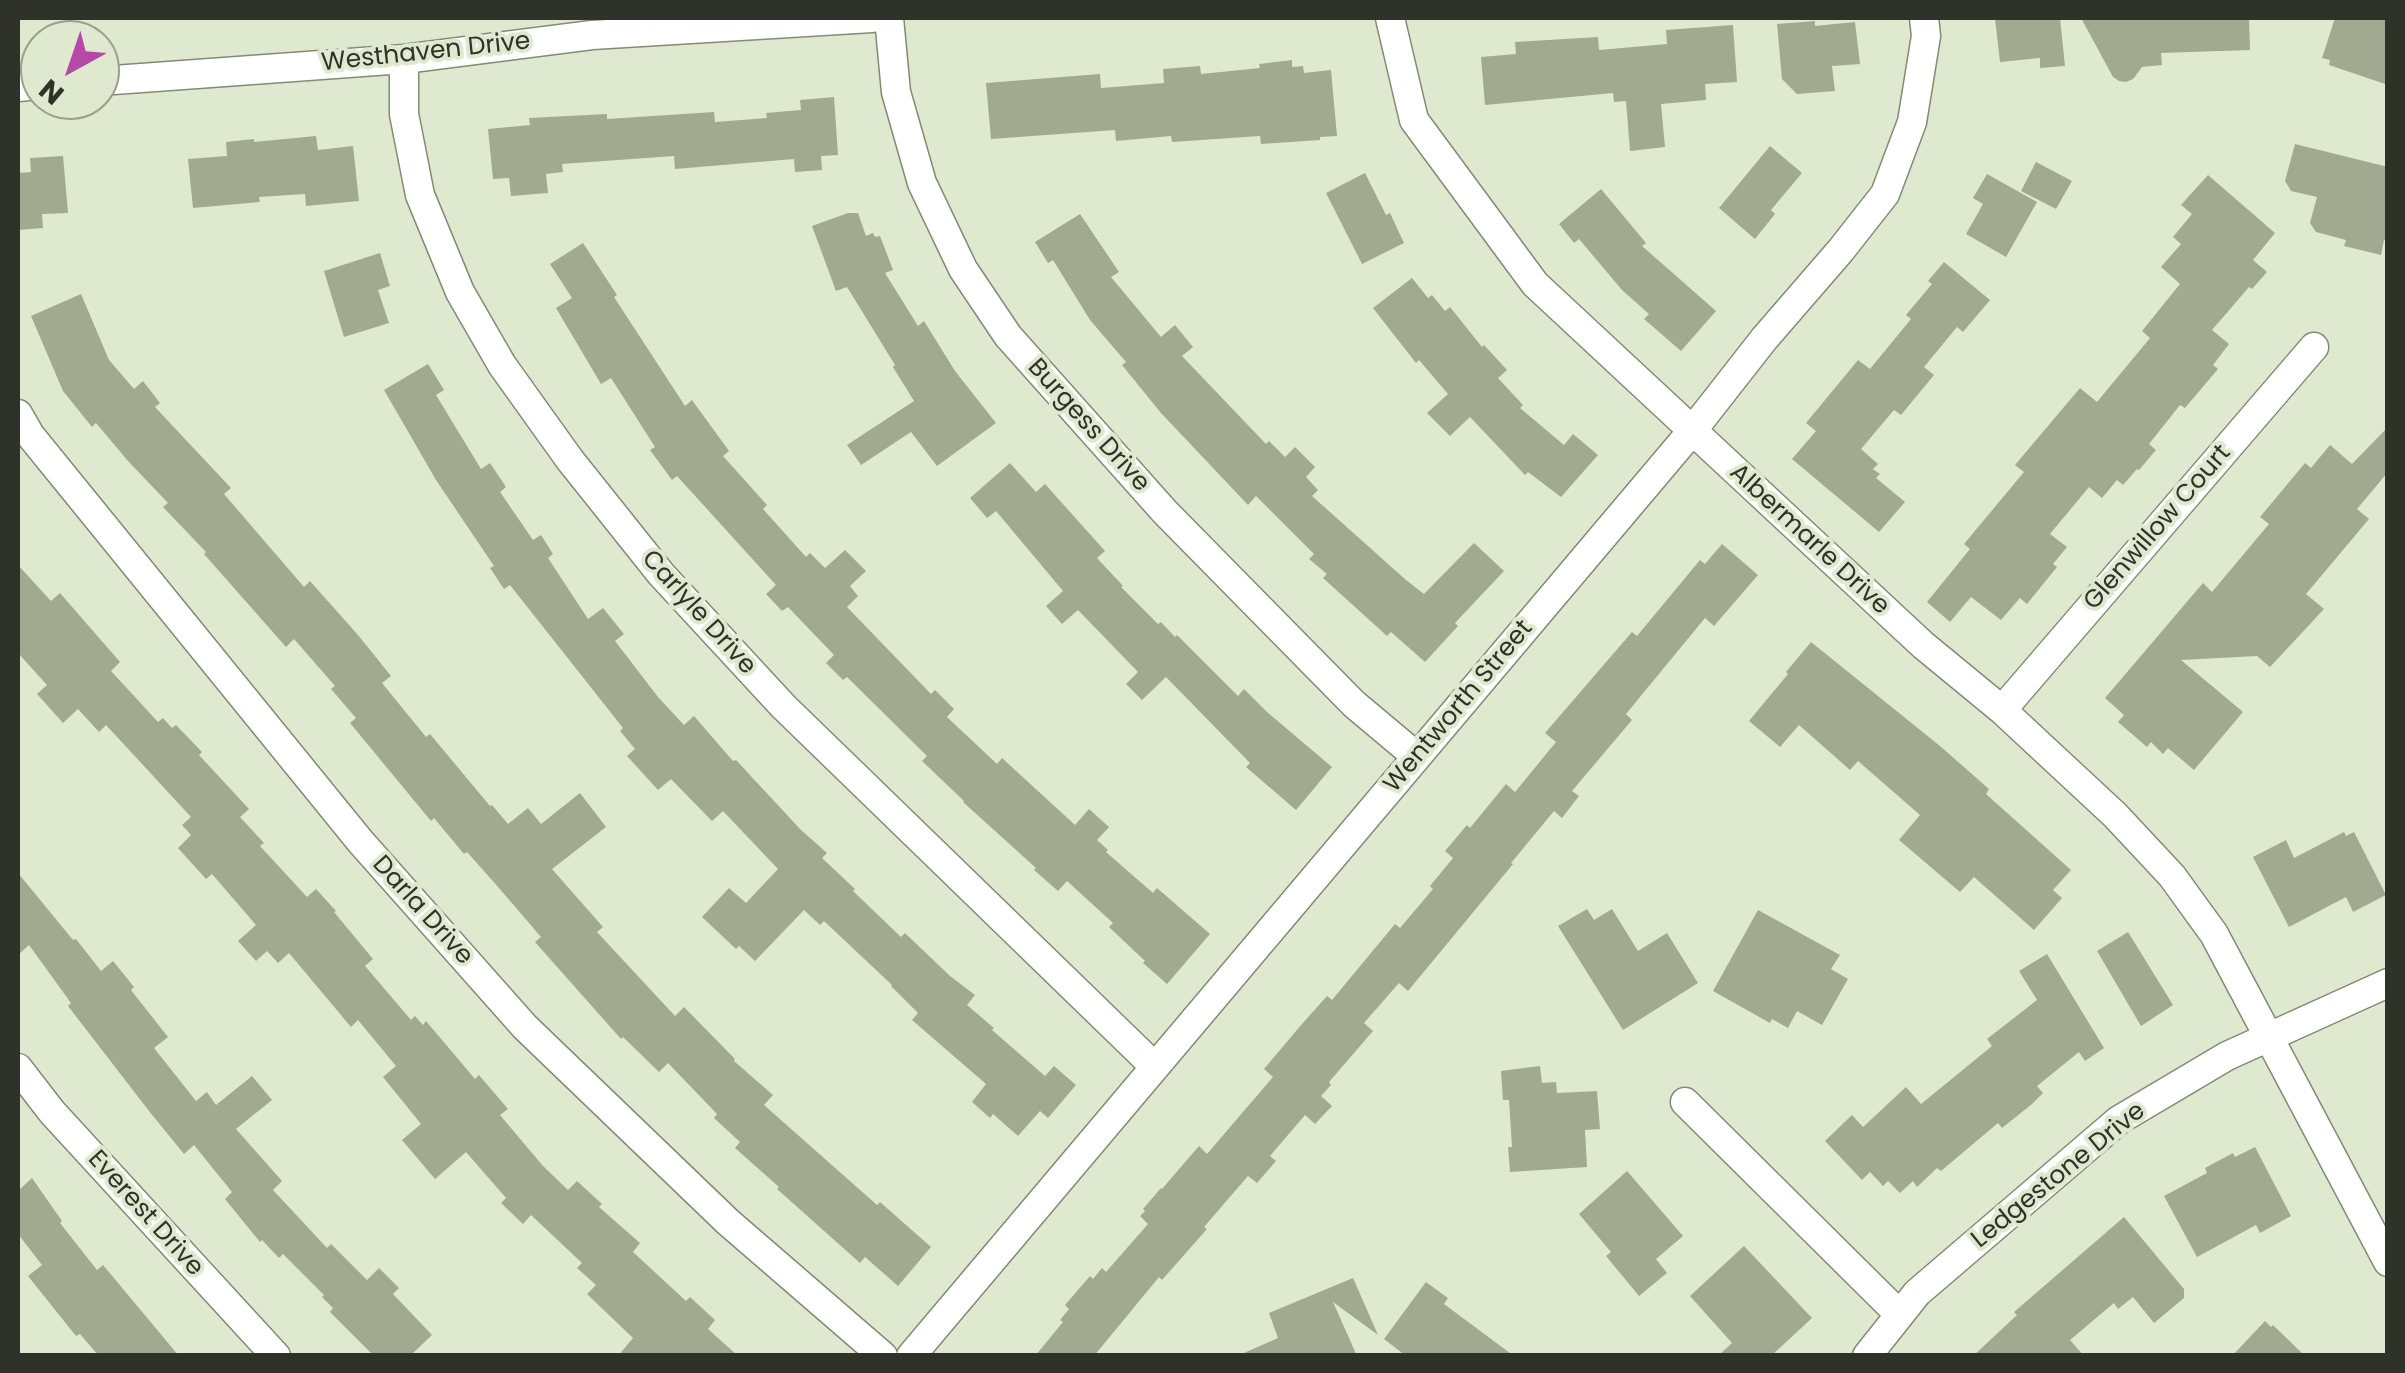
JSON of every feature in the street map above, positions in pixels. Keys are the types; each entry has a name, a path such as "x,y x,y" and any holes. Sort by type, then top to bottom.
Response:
{"street":[{"name":"Westhaven Drive","path":"120,80 404,59 592,35 872,18"},
{"name":"Burgess Drive","path":"889,18 896,92 922,183 963,269 1008,336 1165,512 1354,704 1416,756"},
{"name":"Albermarle Drive","path":"1390,18 1414,120 1535,284 1923,645 2002,710 2115,815 2172,876 2214,934 2388,1262"},
{"name":"Wentworth Street","path":"911,1356 1692,431 1885,194 1912,122 1926,36 1924,18"},
{"name":"Carlyle Drive","path":"404,59 404,114 420,195 460,292 502,366 570,460 660,574 783,706 1154,1066"},
{"name":"Glenwillow Court","path":"2002,710 2314,346"},
{"name":"Darla Drive","path":"18,414 30,435 360,841 524,1026 728,1222 882,1356"},
{"name":"Ledgestone Drive","path":"1868,1356 1917,1293 2119,1120 2227,1056 2388,983"},
{"name":"Everest Drive","path":"18,1068 52,1112 276,1356"},
{"path":"1685,1102 1899,1314"}],"building":[{"path":"1995,18 2060,18 2065,66 2040,68 2040,58 2000,62"},
{"path":"2081,18 2249,18 2250,50 2161,53 2162,65 2142,67 2133,79 2119,81 2113,77"},
{"path":"2335,18 2388,18 2388,85 2329,65 2330,60 2322,58"},
{"path":"1815,21 1815,26 1855,22 1860,64 1832,66 1835,91 1797,94 1782,79 1777,24"},
{"path":"1733,25 1737,82 1705,84 1706,100 1661,104 1665,147 1630,151 1626,101 1614,102 1613,93 1485,105 1481,57 1516,54 1515,42 1598,37 1599,50 1667,44 1666,30"},
{"path":"1292,60 1292,67 1303,66 1304,73 1331,70 1337,136 1261,144 1260,136 1172,142 1171,136 1116,141 1115,130 991,139 986,83 1100,74 1101,88 1164,83 1163,69 1200,66 1201,74 1260,68 1259,64"},
{"path":"834,97 838,155 821,156 822,170 795,172 794,159 675,169 674,156 562,164 563,172 546,174 548,193 511,196 509,178 493,179 488,129 530,125 529,118 607,114 607,119 714,112 715,122 767,118 766,113 801,110 800,100"},
{"path":"316,136 318,150 353,146 359,201 306,206 305,194 193,208 188,159 227,156 226,142"},
{"path":"2295,144 2388,167 2388,240 2384,240 2381,255 2344,246 2346,240 2316,232 2310,223 2317,197 2291,191 2285,181"},
{"path":"1770,146 1802,173 1771,210 1775,214 1755,239 1719,208"},
{"path":"63,156 68,213 42,214 43,228 18,230 18,173 31,172 30,158"},
{"path":"2036,162 2072,181 2056,209 2021,191"},
{"path":"1365,173 1404,243 1362,264 1326,193"},
{"path":"1987,174 2037,202 2006,257 1966,234 1983,204 1973,198"},
{"path":"2208,175 2275,233 2253,260 2267,272 2212,330 2229,344 2213,365 2218,369 2185,408 2180,405 2149,444 2156,450 2139,470 2123,485 2117,480 2102,498 2089,487 2050,534 2067,547 2053,564 2057,567 2027,604 2020,598 2001,620 1971,597 1950,622 1927,602 1970,549 1964,544 2024,472 2015,465 2080,388 2097,402 2150,338 2142,331 2180,284 2161,267 2181,244 2173,237 2192,214 2181,205"},
{"path":"1601,189 1646,243 1642,246 1716,311 1681,351 1644,319 1649,314 1622,290 1579,239 1574,243 1559,224"},
{"path":"858,213 866,236 880,236 893,270 885,273 918,326 924,321 955,371 996,423 937,466 911,432 861,465 847,445 914,401 847,287 836,291 812,226"},
{"path":"1080,214 1119,272 1111,277 1161,337 1175,325 1193,347 1182,356 1266,444 1269,441 1285,457 1295,447 1315,467 1306,477 1318,490 1312,496 1406,580 1424,594 1474,543 1504,571 1425,662 1391,632 1387,636 1323,578 1327,574 1309,559 1314,554 1256,496 1248,505 1161,413 1122,365 1126,362 1090,320 1053,260 1048,263 1035,242"},
{"path":"583,243 685,406 692,400 729,451 723,456 767,505 763,509 806,557 810,553 825,568 845,550 866,571 850,586 858,596 847,607 931,694 935,690 954,709 947,717 997,764 1002,758 1075,825 1089,809 1109,827 1097,840 1106,852 1153,893 1157,888 1210,934 1167,984 1109,927 1113,923 1067,881 1058,891 922,761 927,756 847,677 843,680 826,663 834,655 788,607 782,611 766,594 776,585 677,476 672,480 650,450 655,447 611,378 601,384 556,308 572,298 550,264"},
{"path":"380,253 390,286 378,290 389,323 344,337 324,271"},
{"path":"1944,262 1990,300 1963,332 1957,327 1924,367 1934,375 1901,415 1894,410 1861,449 1878,464 1873,469 1880,474 1876,478 1905,502 1879,532 1792,459 1816,431 1806,423 1858,360 1870,369 1911,319 1906,315 1932,284 1928,281"},
{"path":"1412,278 1445,311 1450,307 1482,347 1507,370 1498,378 1523,405 1520,408 1564,445 1573,434 1598,455 1561,497 1528,472 1525,475 1470,417 1450,436 1427,413 1448,394 1419,360 1416,363 1373,308"},
{"path":"81,294 109,360 134,389 143,381 160,403 155,407 231,488 224,494 304,587 310,581 358,635 391,676 382,683 426,737 430,734 508,824 528,808 541,824 580,793 606,827 552,869 603,927 597,932 675,1016 684,1007 734,1061 773,1095 764,1105 931,1247 898,1286 865,1257 860,1263 777,1189 735,1148 740,1142 714,1118 717,1114 668,1063 659,1072 621,1039 535,942 541,937 499,888 434,818 431,821 350,723 356,718 331,689 335,686 294,639 286,647 163,507 168,503 96,423 92,427 63,391 31,316"},
{"path":"428,364 444,390 436,395 481,469 490,463 506,487 500,492 533,540 541,535 553,554 548,558 588,619 603,608 624,634 615,641 658,697 684,725 694,716 733,761 827,853 822,858 853,891 901,937 905,933 975,995 967,1005 992,1030 1045,1076 1054,1066 1076,1085 1048,1118 1040,1111 1018,1136 993,1114 990,1118 972,1102 986,1084 912,1020 918,1013 824,921 820,925 804,910 755,961 702,917 729,888 746,903 778,869 723,811 712,821 671,779 658,790 627,756 635,749 620,731 623,728 510,585 504,589 490,568 494,566 436,480 384,390"},
{"path":"2388,427 2388,472 2357,509 2369,519 2306,594 2324,609 2270,667 2257,656 2181,660 2243,712 2194,770 2168,748 2163,754 2151,742 2147,747 2118,722 2124,715 2105,698 2203,583 2212,592 2269,524 2260,517 2305,463 2311,468 2330,445 2352,464"},
{"path":"1010,463 1036,492 1045,484 1105,551 1097,558 1158,624 1161,622 1177,635 1238,696 1244,689 1332,767 1296,810 1246,767 1250,763 1166,677 1142,700 1126,684 1138,672 1078,610 1062,624 1046,606 1063,591 996,511 987,518 970,498"},
{"path":"1722,544 1758,575 1714,626 1705,618 1626,714 1632,720 1572,791 1579,796 1562,818 1554,811 1408,991 1399,983 1364,1023 1373,1031 1321,1096 1332,1106 1315,1124 1305,1115 1270,1156 1276,1161 1257,1183 1248,1176 1204,1227 1207,1229 1162,1280 1159,1277 1094,1356 1035,1356 1063,1322 1060,1320 1069,1309 1065,1305 1090,1276 1093,1279 1102,1268 1106,1272 1148,1224 1140,1216 1143,1209 1199,1146 1207,1154 1273,1077 1264,1069 1302,1024 1327,996 1332,1000 1395,924 1400,928 1433,889 1430,886 1453,858 1445,851 1467,825 1470,828 1506,784 1515,792 1556,742 1545,733 1632,632 1637,636 1700,560 1705,564"},
{"path":"18,565 51,601 60,593 120,662 111,671 158,722 163,718 172,728 176,725 202,752 199,755 249,809 240,817 264,843 260,846 307,897 316,889 336,911 373,959 365,966 411,1020 415,1016 423,1025 426,1021 475,1079 479,1075 508,1109 500,1115 543,1166 568,1190 577,1181 602,1204 599,1207 640,1243 633,1252 686,1301 690,1297 715,1320 708,1329 738,1356 618,1356 633,1338 587,1294 596,1285 577,1268 582,1263 531,1215 523,1224 501,1203 506,1198 466,1152 435,1179 402,1140 421,1124 383,1077 396,1066 358,1020 351,1027 289,953 278,963 267,951 256,961 238,941 256,925 212,874 206,879 178,848 191,835 182,825 191,817 106,725 99,732 78,709 63,723 37,694 47,685 18,653"},
{"path":"1811,642 1940,746 1989,789 1986,794 2071,870 2053,890 2062,898 2034,930 1974,877 1960,892 1899,840 1920,815 1858,761 1850,770 1799,725 1780,747 1749,721"},
{"path":"2344,832 2346,836 2354,832 2386,895 2353,912 2346,897 2289,927 2253,857 2286,840 2294,858"},
{"path":"18,873 101,971 113,961 134,987 131,990 168,1037 154,1048 196,1101 207,1092 216,1105 252,1076 272,1100 236,1129 282,1181 273,1190 327,1248 331,1244 367,1280 379,1268 399,1288 393,1294 432,1335 410,1356 374,1356 330,1312 333,1308 324,1295 283,1254 279,1258 260,1242 225,1199 232,1192 194,1145 184,1154 68,1006 71,1003 29,945 18,955"},
{"path":"1587,909 1594,920 1612,909 1638,951 1667,933 1698,983 1623,1030 1558,926"},
{"path":"1758,910 1840,955 1831,969 1848,979 1822,1025 1797,1011 1788,1028 1772,1019 1770,1023 1713,991"},
{"path":"2128,932 2173,1005 2141,1026 2097,951"},
{"path":"2047,954 2104,1048 2085,1061 2079,1052 2037,1086 2043,1093 2032,1104 2002,1128 1998,1123 1917,1187 1913,1181 1900,1193 1888,1181 1883,1186 1870,1172 1862,1180 1825,1141 1852,1115 1863,1127 1906,1087 1921,1104 1992,1046 1987,1039 2037,1000 2019,971"},
{"path":"1540,1066 1542,1083 1556,1082 1557,1093 1597,1091 1600,1129 1585,1130 1587,1167 1510,1172 1509,1100 1503,1100 1501,1071"},
{"path":"2255,1147 2291,1216 2260,1233 2256,1225 2197,1257 2164,1196 2207,1173 2205,1168"},
{"path":"1627,1171 1683,1236 1656,1259 1667,1273 1639,1296 1606,1256 1611,1252 1579,1214"},
{"path":"32,1178 60,1223 97,1270 103,1265 179,1356 99,1356 80,1334 76,1336 28,1276 42,1265 18,1234 18,1191"},
{"path":"2124,1217 2184,1289 2184,1298 2154,1323 2133,1297 2118,1309 2114,1303 2070,1340 2084,1356 1973,1356 2017,1315 2014,1312"},
{"path":"1744,1246 1812,1318 1771,1356 1718,1356 1732,1343 1690,1296"},
{"path":"1353,1278 1378,1335 1333,1302 1357,1356 1237,1356 1278,1338 1269,1313"},
{"path":"1426,1282 1448,1298 1444,1304 1514,1356 1406,1356 1384,1339"},
{"path":"2265,1321 2273,1325 2305,1356 2232,1356"}]}
